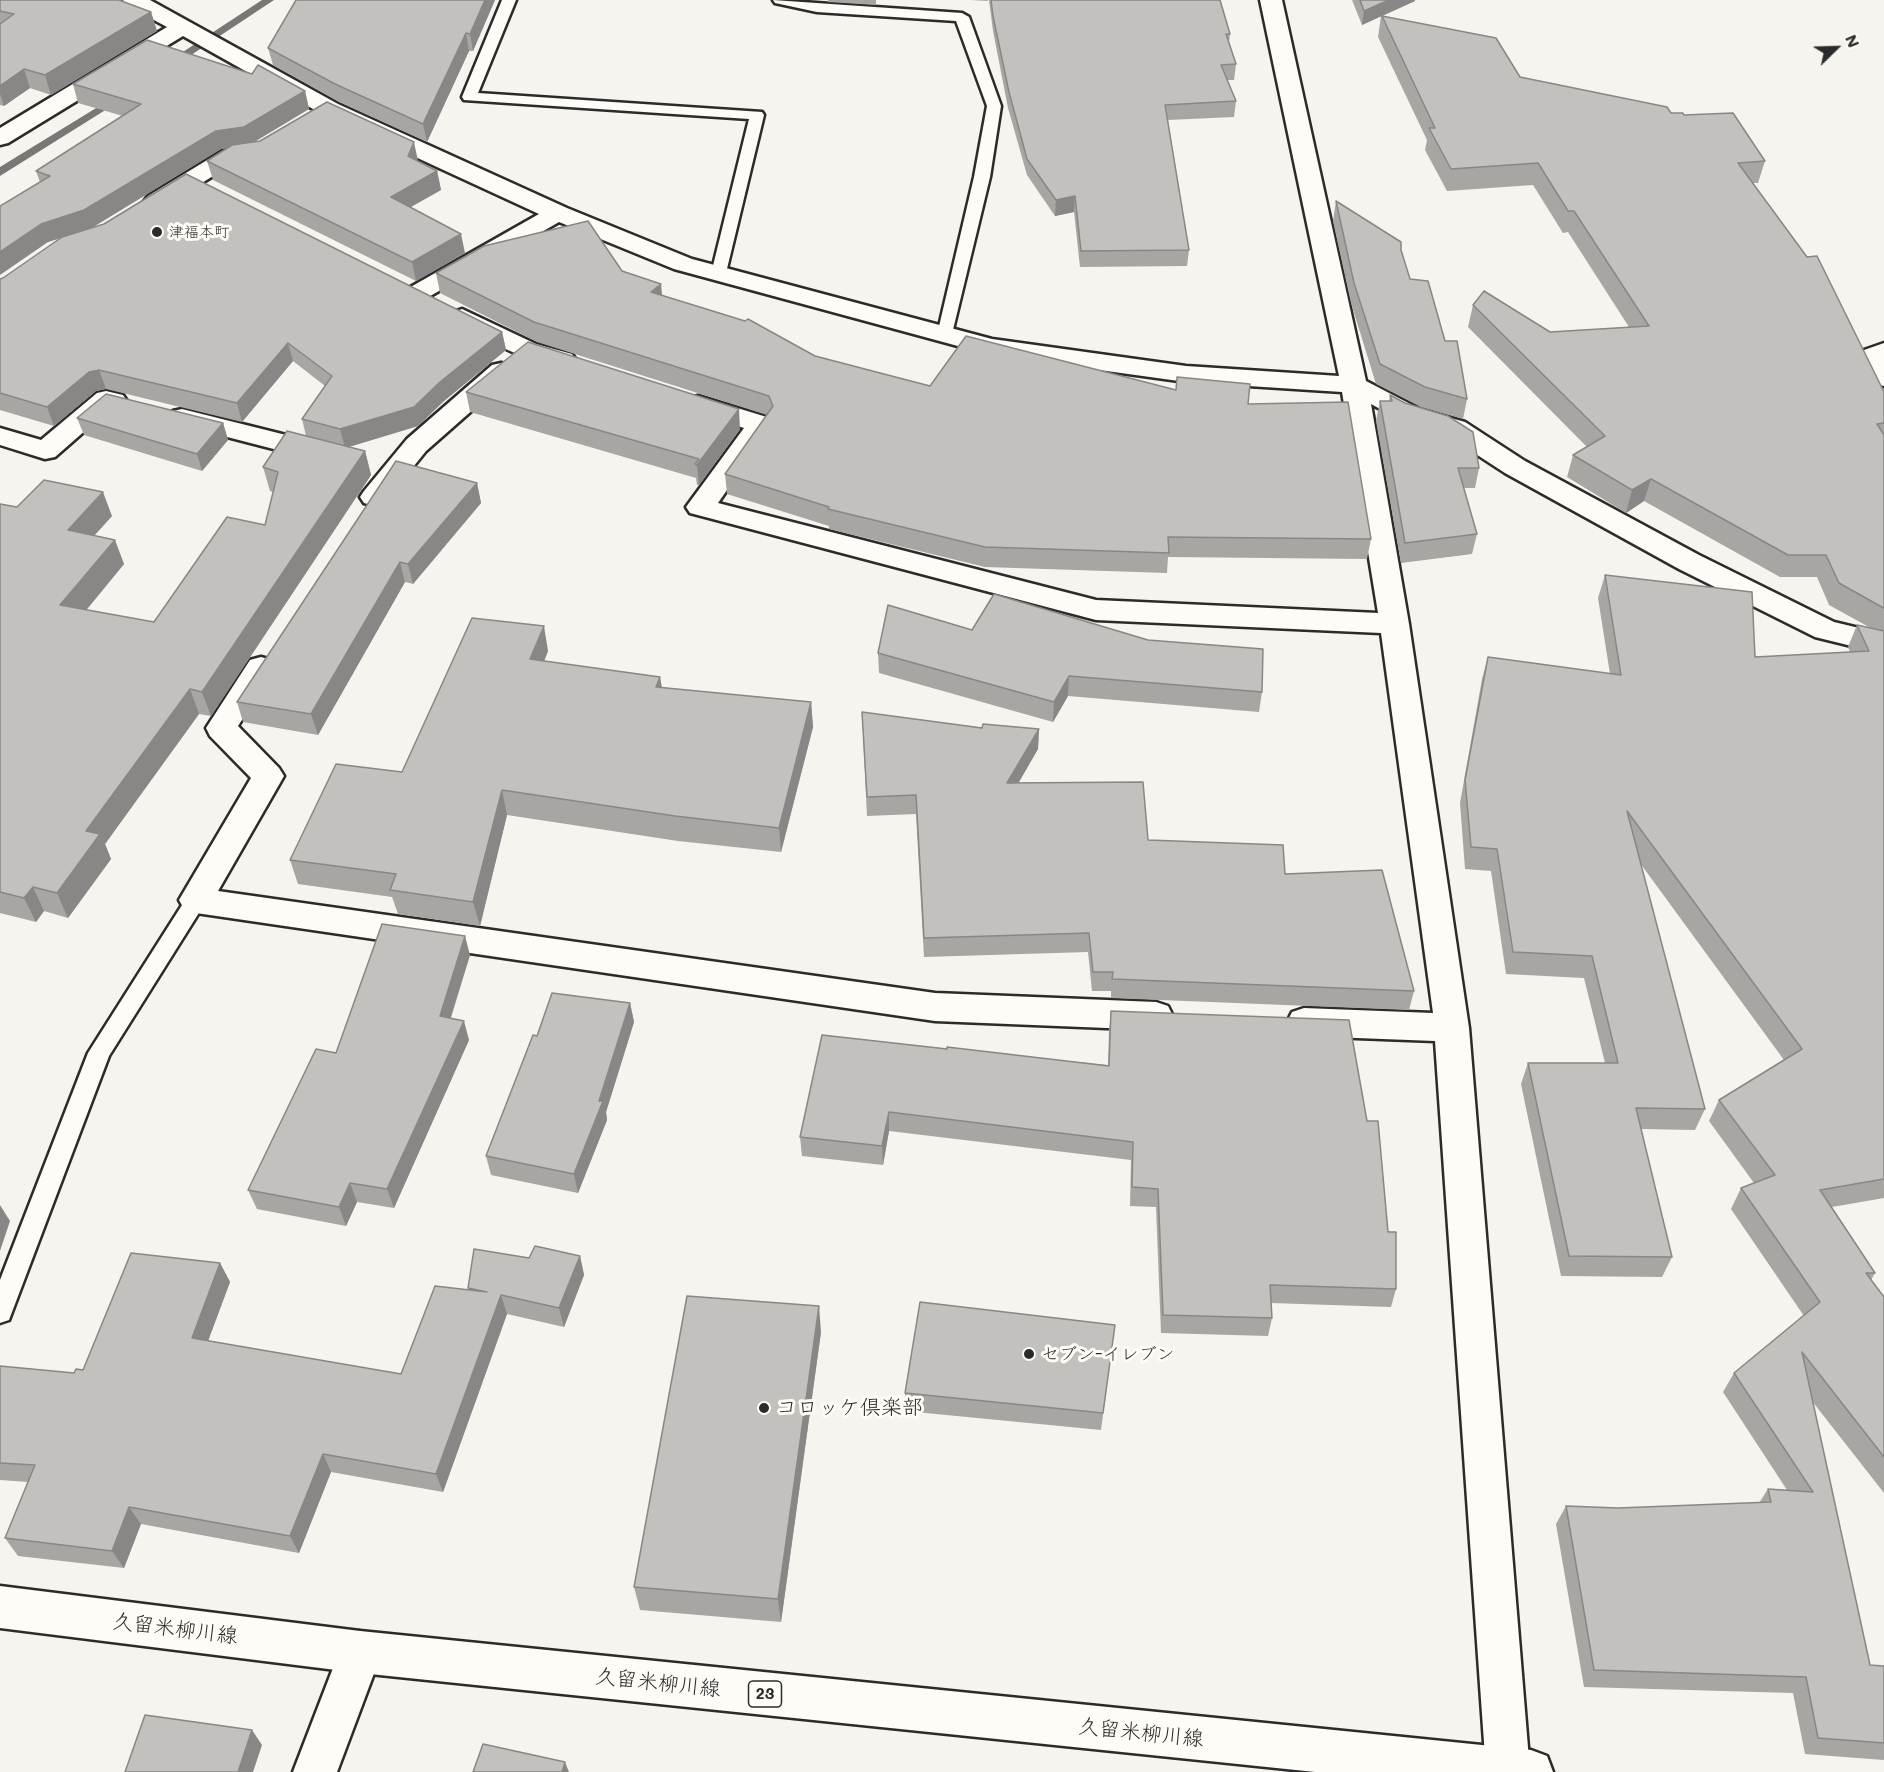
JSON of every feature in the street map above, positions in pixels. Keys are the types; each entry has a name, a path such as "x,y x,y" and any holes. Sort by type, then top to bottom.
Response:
{"street":[{"path":"134,0 182,27 320,114 683,264 991,347 1186,374 1354,385 1411,415 1455,428 1515,467 1689,562 1825,630 1884,644"},
{"path":"1272,0 1354,385 1394,624 1452,1028 1520,1771"},
{"path":"0,138 182,27"},
{"path":"140,211 230,156 256,153 275,142"},
{"path":"190,180 221,196"},
{"path":"558,213 406,289 527,349 583,367"},
{"path":"0,436 45,451 106,399 369,464 454,409 527,349"},
{"path":"1884,351 1873,356 1884,378"},
{"path":"671,396 759,424 700,507 1096,610 1394,624"},
{"path":"359,520 369,464"},
{"path":"274,649 221,728 268,776 196,900 935,1007 1182,1017"},
{"path":"1276,1021 1452,1028"},
{"name":"久留米柳川線","path":"0,1607 360,1652 1520,1771"},
{"path":"315,1772 360,1652"}],"lane":[{"path":"509,0 469,97 757,115 719,274"},
{"path":"780,0 817,8 962,17 994,106 982,177 945,335"},
{"path":"0,1312 99,1053 196,900"}],"building":[{"path":"0,0 119,0 151,12 45,75 24,69 0,86 0,24 14,14 0,11"},
{"path":"296,0 485,0 470,34 466,33 423,124 335,84 268,48"},
{"path":"991,0 1220,0 1230,34 1226,34 1236,64 1221,65 1236,101 1165,105 1189,250 1081,251 1075,196 1056,200 1027,159 1009,92"},
{"path":"1360,0 1389,0 1364,11"},
{"path":"1382,16 1496,38 1520,77 1667,107 1671,113 1683,113 1684,115 1733,113 1765,161 1738,163 1807,257 1817,256 1884,392 1884,423 1877,424 1884,435 1884,608 1839,583 1826,555 1788,555 1651,479 1632,490 1573,455 1605,436 1473,305 1484,291 1550,332 1649,326 1574,211 1568,211 1538,163 1451,169 1429,128 1435,128"},
{"path":"147,40 252,74 258,65 305,91 244,127 216,131 84,210 41,224 0,252 0,206 50,176 36,171 141,104 73,84"},
{"path":"327,102 414,142 408,156 437,171 391,197 461,234 412,262 207,161 232,145 260,141"},
{"path":"186,174 502,332 440,382 414,407 340,429 302,419 332,376 288,343 237,403 99,370 89,372 47,407 0,393 0,279 62,237 104,224"},
{"path":"1336,201 1401,242 1401,250 1410,279 1428,281 1445,341 1457,341 1467,399 1425,387 1380,364 1354,283"},
{"path":"588,221 622,271 661,284 651,292 745,321 748,319 815,356 930,386 966,336 1176,390 1177,377 1250,384 1248,404 1348,402 1371,539 1168,537 1169,553 985,547 828,509 829,507 725,474 773,406 769,396 534,322 436,273 484,246"},
{"path":"528,342 739,409 697,465 695,464 699,459 466,392"},
{"path":"106,394 223,423 197,454 77,418"},
{"path":"1390,395 1405,403 1448,416 1473,432 1479,468 1458,468 1477,534 1405,543 1380,401 1392,401"},
{"path":"287,431 365,451 202,692 190,689 86,831 100,834 57,893 33,887 24,898 0,892 0,504 17,507 44,480 103,492 68,530 115,540 60,605 154,622 227,517 265,525 278,472 263,467"},
{"path":"396,461 477,483 408,564 400,562 311,714 237,702"},
{"path":"1605,575 1752,592 1755,657 1869,651 1857,625 1884,631 1884,1179 1820,1190 1875,1273 1866,1273 1884,1297 1884,1457 1802,1352 1870,1665 1884,1666 1884,1743 1818,1738 1806,1677 1594,1670 1566,1506 1618,1508 1771,1502 1768,1489 1813,1492 1734,1373 1820,1302 1741,1188 1775,1175 1719,1100 1802,1049 1627,811 1705,1109 1636,1108 1672,1257 1569,1256 1528,1063 1618,1063 1592,956 1513,952 1497,849 1471,847 1465,780 1488,657 1621,675"},
{"path":"994,594 1148,640 1263,649 1262,692 1069,676 1054,702 878,653 888,605 972,630"},
{"path":"472,618 544,626 530,659 660,677 656,687 811,702 779,828 675,816 502,790 473,902 390,890 396,874 290,860 336,764 402,772"},
{"path":"862,712 982,728 983,724 1039,729 1007,783 1143,782 1148,840 1283,845 1285,874 1382,870 1414,991 1112,979 1113,972 1093,972 1089,933 924,938 916,795 867,797"},
{"path":"382,924 465,936 440,1016 464,1021 387,1189 350,1183 339,1207 248,1190 316,1049 336,1053"},
{"path":"552,993 630,1003 599,1101 603,1101 574,1174 486,1156 533,1035 537,1036"},
{"path":"1111,1011 1349,1020 1367,1121 1378,1121 1388,1232 1396,1232 1396,1289 1270,1285 1272,1318 1163,1315 1158,1189 1132,1187 1133,1142 889,1112 882,1146 800,1137 822,1035 1109,1066"},
{"path":"535,1246 580,1256 559,1308 501,1295 436,1474 323,1454 290,1536 129,1507 112,1551 5,1538 35,1465 0,1463 0,1366 74,1373 76,1369 83,1370 131,1253 220,1263 192,1338 401,1374 435,1286 487,1292 468,1288 474,1249 529,1258"},
{"path":"687,1296 819,1306 778,1599 634,1587"},
{"path":"920,1302 1115,1325 1103,1413 905,1393"},
{"path":"145,1715 252,1730 238,1772 125,1772"},
{"path":"483,1744 565,1762 562,1772 473,1772"}],"waterway":[{"path":"169,65 269,0"},
{"path":"0,172 119,97"}],"place":[{"name":"津福本町","path":"157,232"},
{"name":"セブン-イレブン","path":"1029,1354"},
{"name":"コロッケ倶楽部","path":"764,1408"}]}
